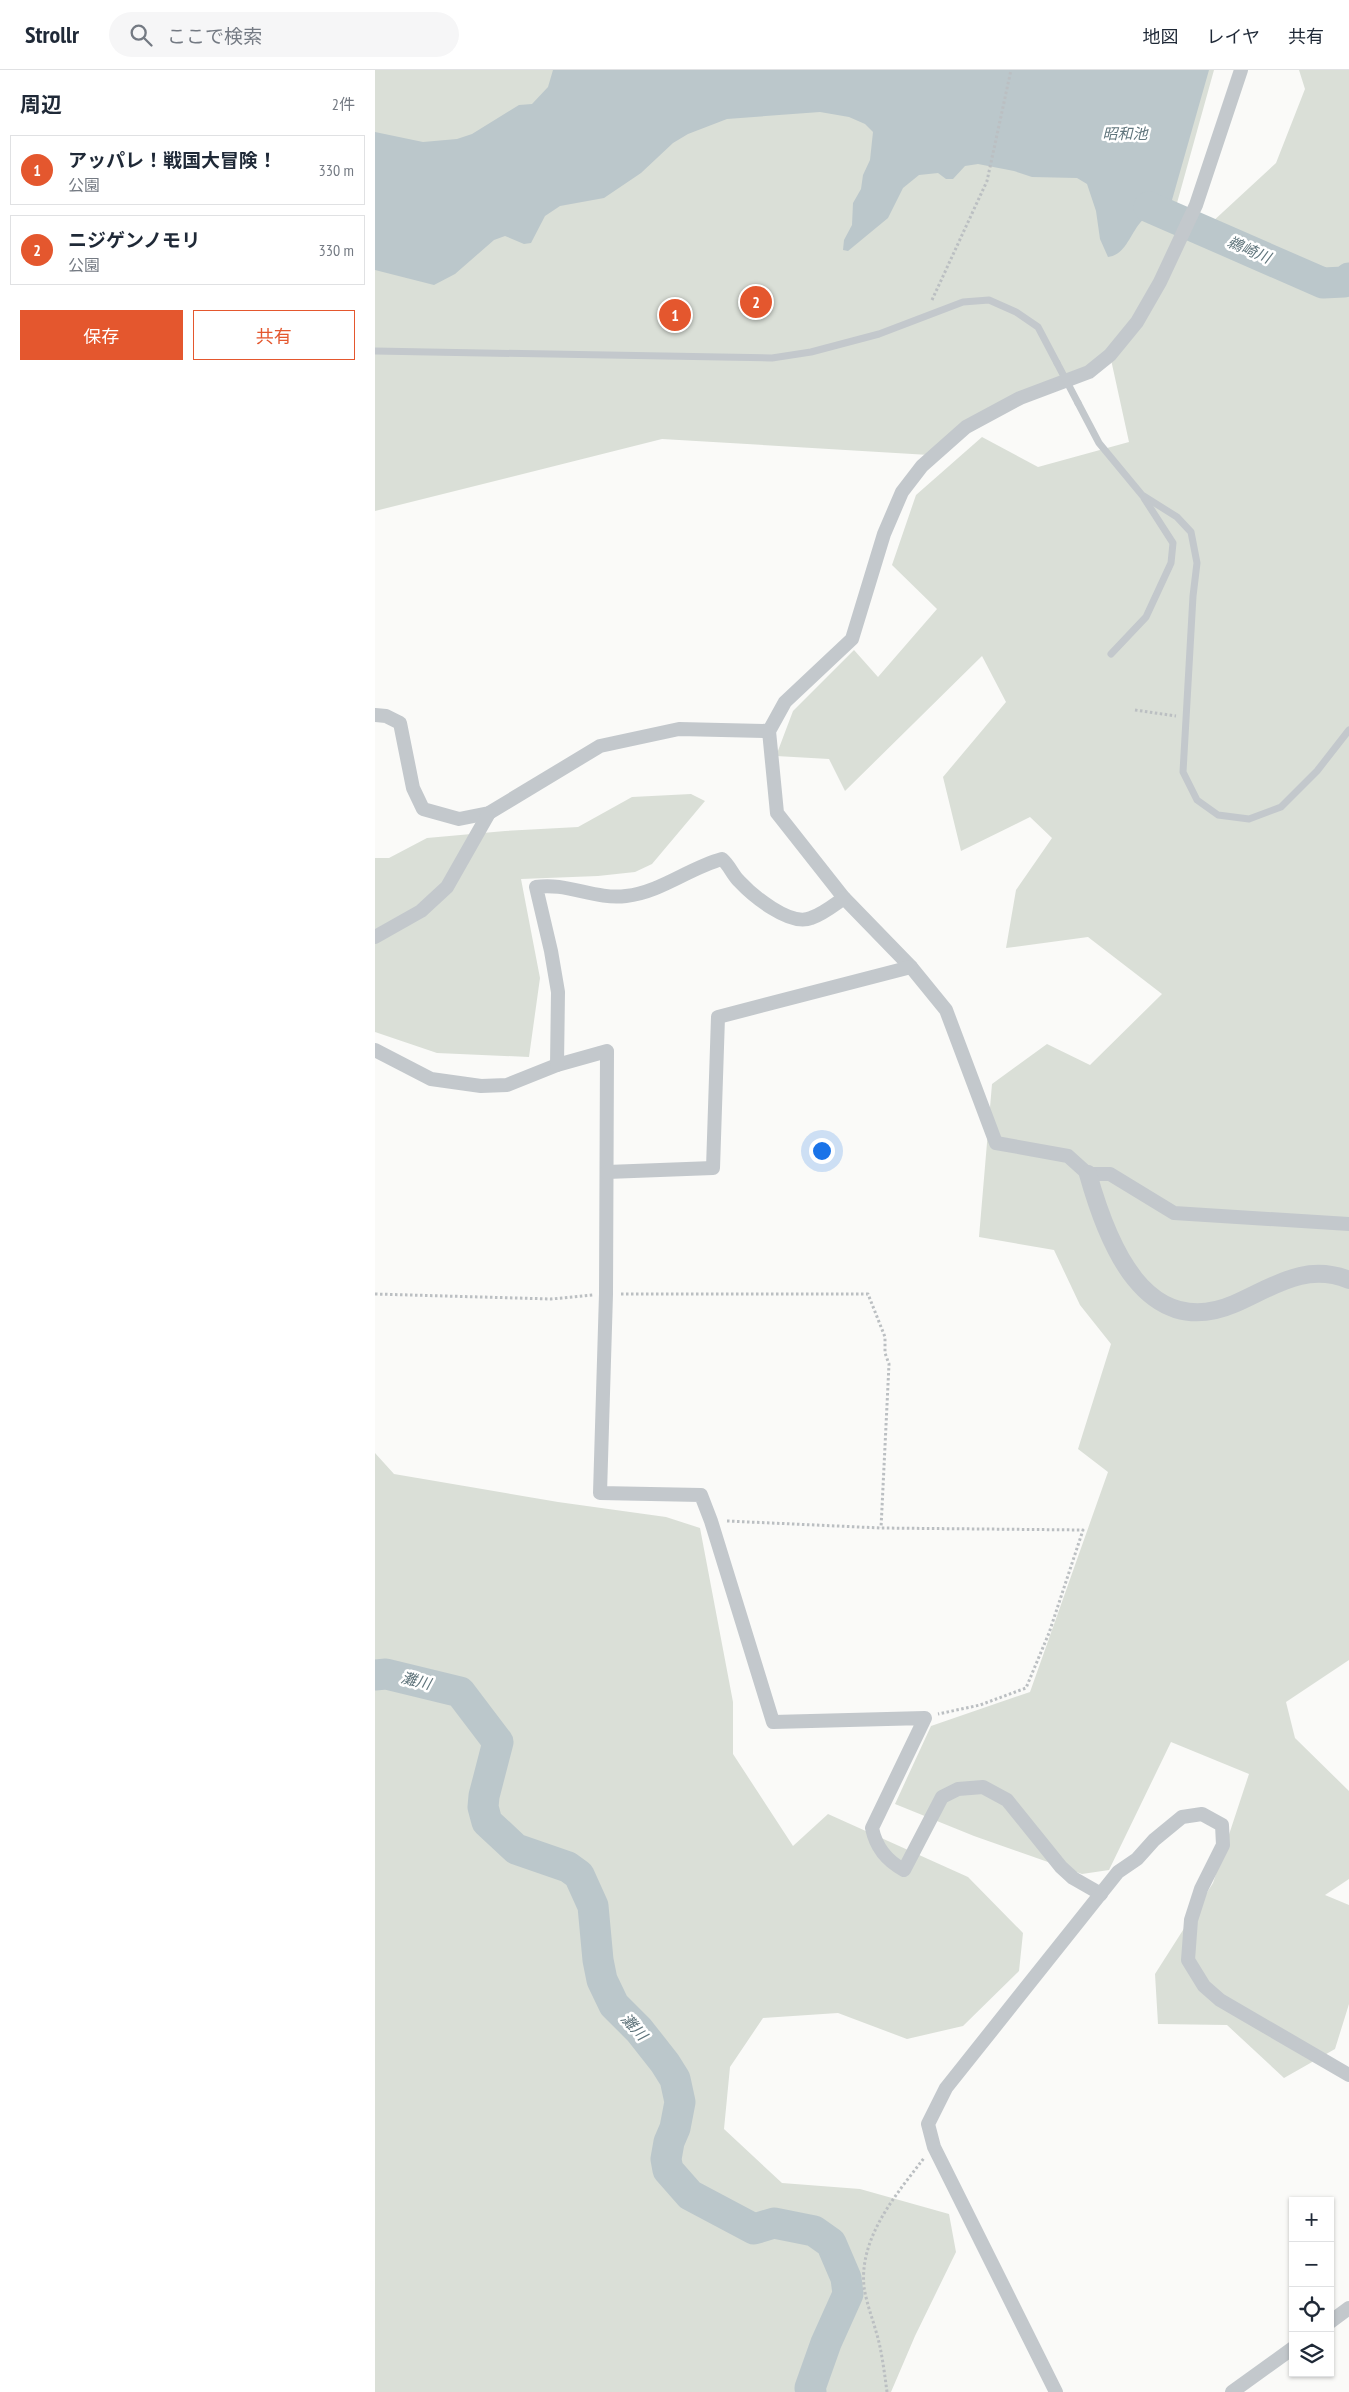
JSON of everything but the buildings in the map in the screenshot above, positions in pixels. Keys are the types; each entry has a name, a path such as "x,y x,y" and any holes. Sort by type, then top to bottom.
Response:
{"street":[{"path":"1241,70 1196,205 1137,322 1110,355 1089,372 1020,398 966,427 922,466 902,492 884,534 852,639 785,702 769,731 777,814 845,898 911,967 946,1010 996,1143 1067,1156 1088,1174 1099,1215 1117,1251 1143,1290 1162,1305 1191,1314 1211,1312 1235,1304 1284,1279 1312,1274 1341,1277 1349,1280"},
{"path":"375,716 386,716 400,723 413,788 423,809 459,819 489,813 600,746 679,729 769,731"},
{"path":"375,937 421,911 447,887 489,813"},
{"path":"557,1065 558,992 551,951 536,887 549,885 609,897 628,896 648,892 704,864 723,859 731,867 737,880 765,904 790,917 810,919 845,898"},
{"path":"607,1172 713,1168 718,1017 911,967"},
{"path":"375,1050 431,1078 481,1086 507,1085 557,1065 607,1051 606,1294 600,1493 701,1496 711,1521 773,1722 925,1718 872,1828 875,1840 890,1863 904,1870 942,1797 959,1789 983,1787 1007,1800 1073,1878 1101,1894"},
{"path":"1088,1174 1110,1174 1174,1213 1349,1224"},
{"path":"1056,2392 934,2147 928,2124 946,2088 1118,1872 1137,1859 1154,1840 1182,1817 1202,1814 1222,1825 1223,1845 1201,1889 1191,1920 1188,1960 1204,1986 1220,2000 1349,2074"},
{"path":"1334,2319 1349,2308"},
{"path":"1232,2392 1289,2351"}],"lane":[{"path":"375,351 772,358 811,352 879,334 963,302 989,300 1016,312 1038,327 1099,443 1142,495 1173,543 1171,563 1146,617 1111,654"},
{"path":"1142,495 1177,517 1191,532 1197,563 1185,717 1183,772 1197,800 1218,815 1249,819 1281,807 1317,772 1349,730"}],"path":[{"path":"926,315 987,181 1011,70"},
{"path":"1135,710 1185,717"},
{"path":"375,1294 551,1299 606,1294 868,1294 885,1337 885,1353 889,1364 881,1528"},
{"path":"711,1521 881,1528 1083,1530 1049,1633 1026,1688 980,1704 925,1718"},
{"path":"887,2392 880,2346 864,2288 865,2270 873,2232 895,2197 934,2147"}],"shaded area":[{"path":"375,70 1214,70 1172,221 1197,236 1276,163 1305,89 1299,70 1349,70 1349,1660 1286,1702 1295,1738 1349,1791 1349,1879 1325,1895 1349,1905 1349,2004 1335,2049 1284,2078 1227,2025 1158,2024 1155,1974 1213,1883 1249,1774 1171,1742 1109,1870 1082,1874 974,1836 895,1804 931,1726 1030,1692 1108,1472 1078,1449 1111,1344 1080,1305 1054,1250 979,1237 992,1084 1047,1044 1090,1065 1162,994 1088,937 1006,948 1016,890 1052,838 1030,817 961,851 943,777 1006,702 982,656 845,791 829,759 776,756 793,711 854,650 878,677 937,609 892,565 916,495 982,437 1038,467 1129,442 1110,355 929,455 662,439 375,511"},
{"path":"691,794 705,801 652,864 635,872 598,876 521,879 540,978 529,1057 437,1053 375,1032 375,858 389,858 427,838 578,827 632,797"},
{"path":"375,1453 394,1474 558,1502 666,1517 700,1528 733,1702 733,1754 793,1846 828,1814 968,1877 1023,1933 1019,1971 963,2026 907,2039 838,2013 763,2018 730,2067 724,2129 782,2183 860,2189 949,2214 956,2252 915,2336 891,2392 375,2392"}],"water":[{"name":"昭和池","path":"553,70 1209,70 1172,200 1160,215 1154,214 1143,220 1123,249 1119,253 1108,257 1100,239 1096,211 1087,184 1077,178 1032,177 1014,171 978,164 965,166 953,179 946,179 938,173 919,175 903,188 888,218 848,251 843,250 844,240 852,225 853,203 861,189 863,175 870,160 873,132 865,124 849,117 820,112 727,119 688,134 673,143 641,173 604,198 560,206 545,216 531,243 524,244 505,236 494,240 455,274 434,285 375,270 375,132 423,142 457,139 472,134 519,105 532,104 548,87"}],"waterway":[{"name":"鵜崎川","path":"1149,207 1323,283 1344,282 1349,278"},
{"name":"灘川","path":"375,1675 386,1674 460,1692 498,1742 484,1796 483,1807 487,1822 516,1849 568,1867 579,1875 593,1906 598,1960 602,1980 614,2005 639,2030 675,2079 680,2102 675,2128 669,2142 666,2159 668,2170 690,2195 754,2229 774,2223 814,2231 831,2243 846,2278 848,2294 826,2343 810,2388 811,2392"}],"place":[{"name":"ニジゲンノモリ","path":"756,302"},
{"name":"アッパレ！戦国大冒険！","path":"675,315"}]}
